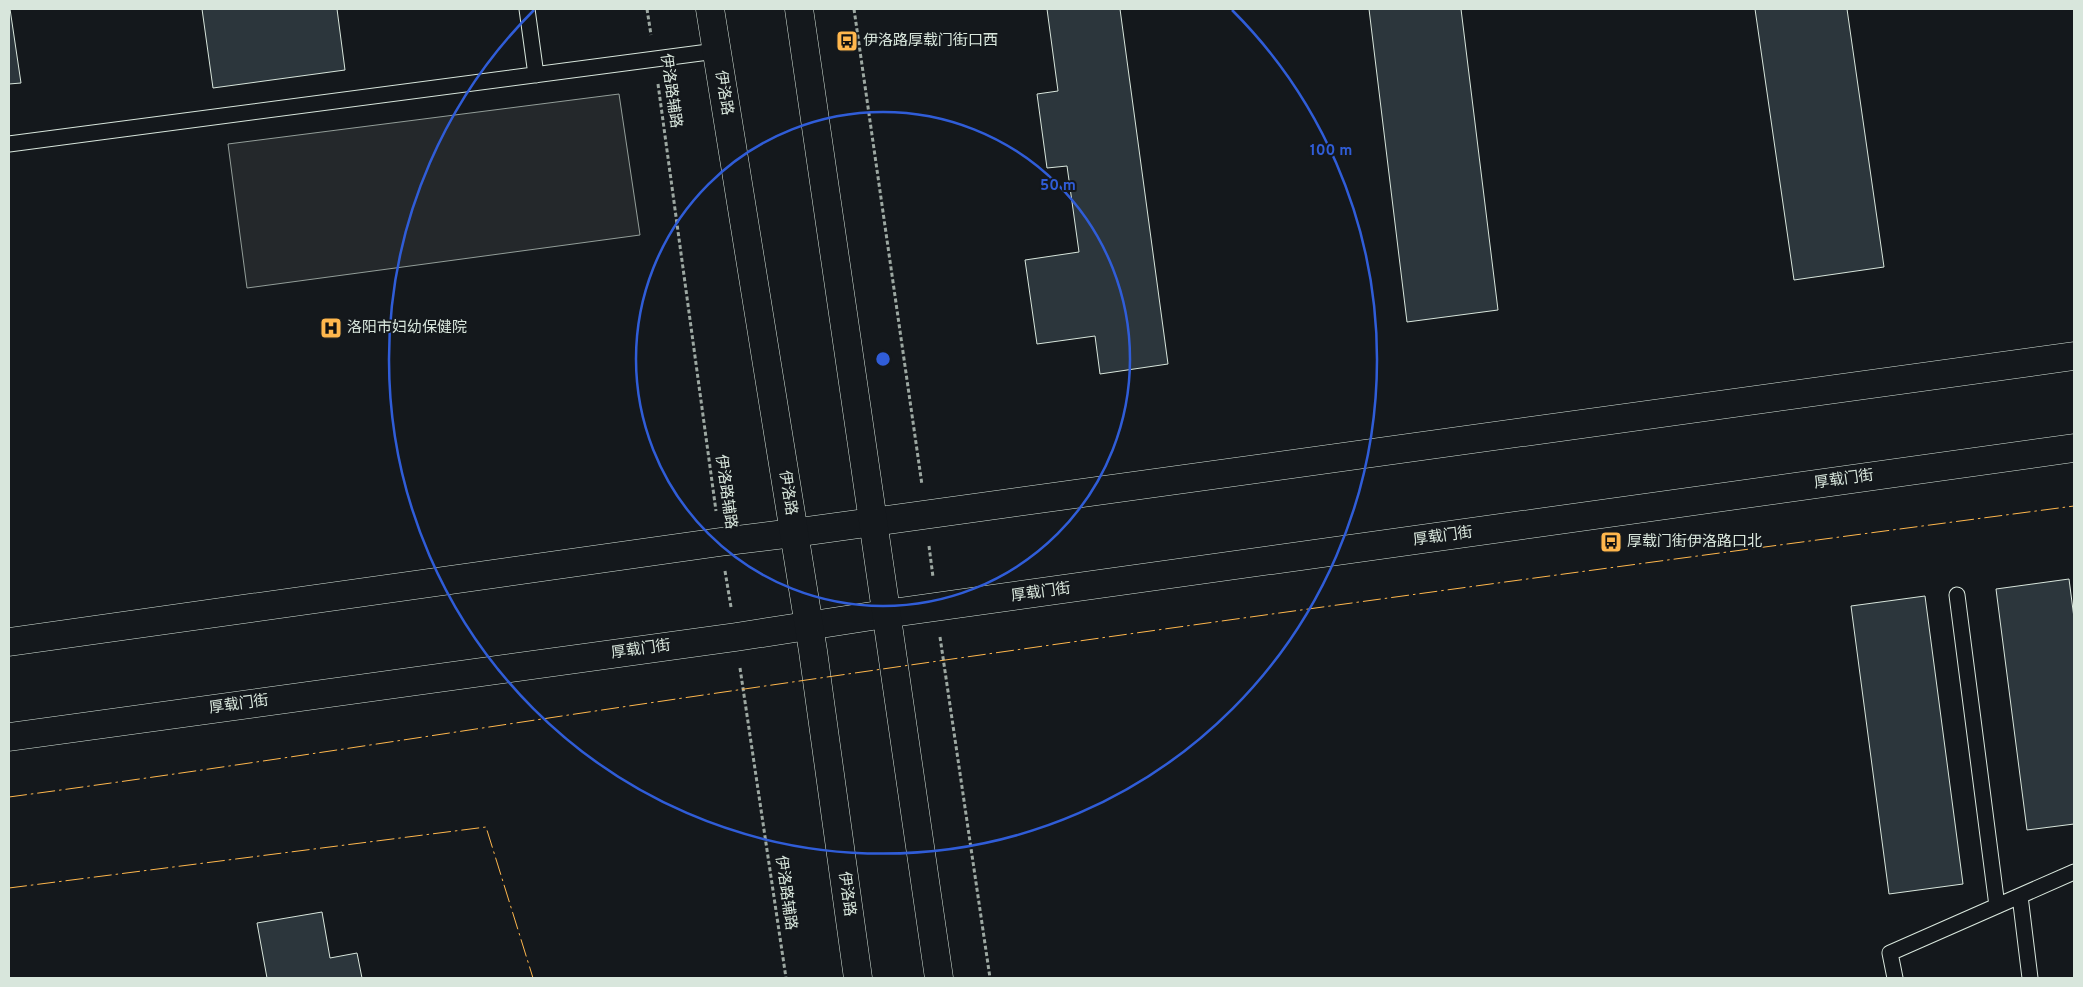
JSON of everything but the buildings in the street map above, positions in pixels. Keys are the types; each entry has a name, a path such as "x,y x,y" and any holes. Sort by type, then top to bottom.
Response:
{"main road":[{"name":"伊洛路","path":"710,9 809,625 858,978"},
{"path":"799,9 939,978"},
{"path":"9,642 720,542 2074,356"},
{"name":"厚载门街","path":"9,737 736,637 885,614 2074,448"}],"lane":[{"path":"527,9 536,75"},
{"path":"9,144 716,51"},
{"path":"1957,594 1997,906"},
{"path":"1895,978 1890,953 2074,872"},
{"path":"2020,896 2030,978"}],"path":[{"name":"伊洛路辅路","path":"647,9 720,542 736,637 786,978"}],"shaded area":[{"path":"619,94 640,235 247,288 228,144"}],"power":[{"path":"9,797 178,774 1030,648 2074,506"},
{"path":"9,888 486,827 533,978"}],"place":[{"name":"伊洛路厚载门街口西","path":"847,41"},
{"name":"洛阳市妇幼保健院","path":"331,328"},
{"name":"厚载门街伊洛路口北","path":"1611,542"}]}
